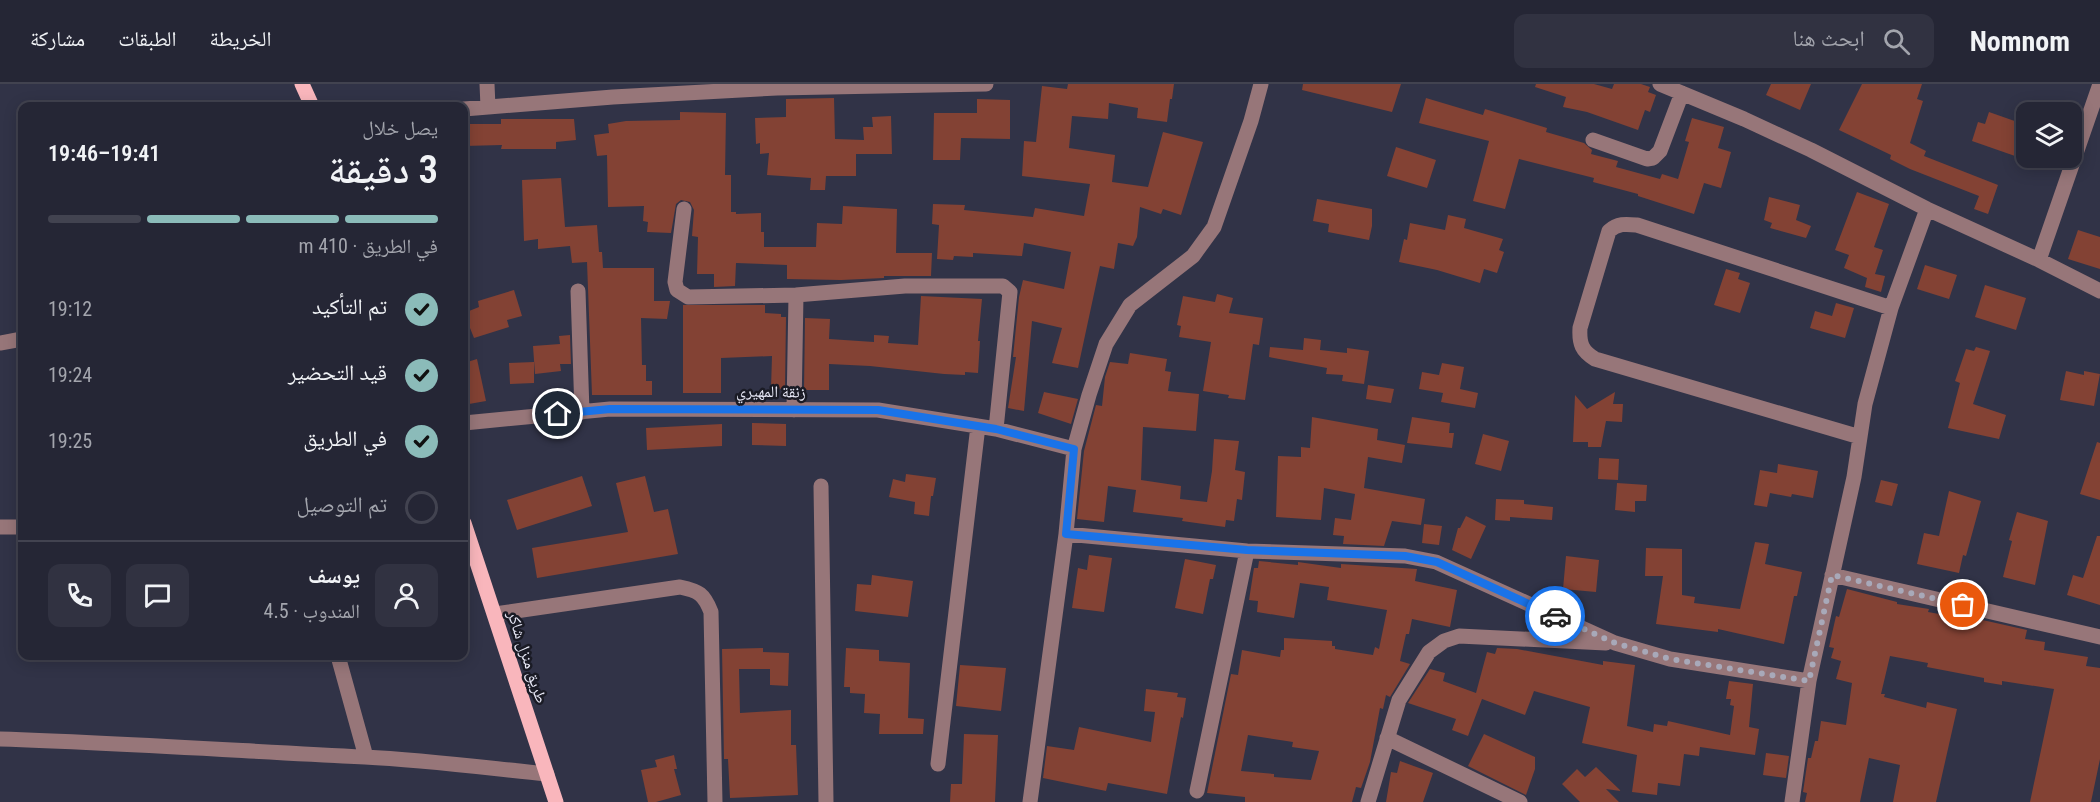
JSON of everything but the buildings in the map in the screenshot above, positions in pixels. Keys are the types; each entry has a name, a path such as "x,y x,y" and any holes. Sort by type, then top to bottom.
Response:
{"main road":[{"path":"302,84 310,102"},
{"name":"طريق منزل شاكر","path":"468,535 556,802"}],"street":[{"path":"487,84 489,107"},
{"path":"468,109 777,86 986,84"},
{"path":"1030,802 1066,534 1074,449 1089,395 1106,344 1130,305 1193,256 1214,227 1251,122 1261,84"},
{"path":"1660,84 1811,150 1927,209 2039,260 2100,291"},
{"path":"2039,260 2100,84"},
{"path":"1593,140 1647,159 1653,158 1660,151 1682,93"},
{"path":"684,209 675,282 677,290 683,295 703,298 796,295 906,286 1003,286 1010,292 996,429"},
{"path":"1792,802 1809,681 1854,477 1865,404 1891,308 1927,209"},
{"path":"1860,437 1595,359 1584,351 1579,339 1580,328 1609,231 1615,225 1625,224 1637,225 1891,308"},
{"path":"578,291 582,412"},
{"path":"795,410 796,295"},
{"path":"0,343 18,340"},
{"name":"زنقة المهيري","path":"468,423 610,409 878,410 996,429 1074,449"},
{"path":"938,764 978,426"},
{"path":"821,486 826,802"},
{"path":"0,526 18,526"},
{"path":"1066,534 1247,550 1405,556 1437,562 1615,643 1670,659 1809,681"},
{"path":"1197,791 1247,550"},
{"path":"1832,575 2100,637"},
{"path":"495,614 680,587 694,590 705,598 711,612 715,802"},
{"path":"1368,802 1399,699 1429,652 1444,641 1459,636 1615,643"},
{"path":"339,660 366,757"},
{"path":"1387,738 1521,802"},
{"path":"0,739 366,757 547,774"}],"way so far":[{"path":"1555,616 1615,643 1670,659 1809,681 1832,575 1963,605"}],"route":[{"path":"558,414 610,409 878,410 996,429 1074,449 1066,534 1247,550 1405,556 1437,562 1555,616"}]}
